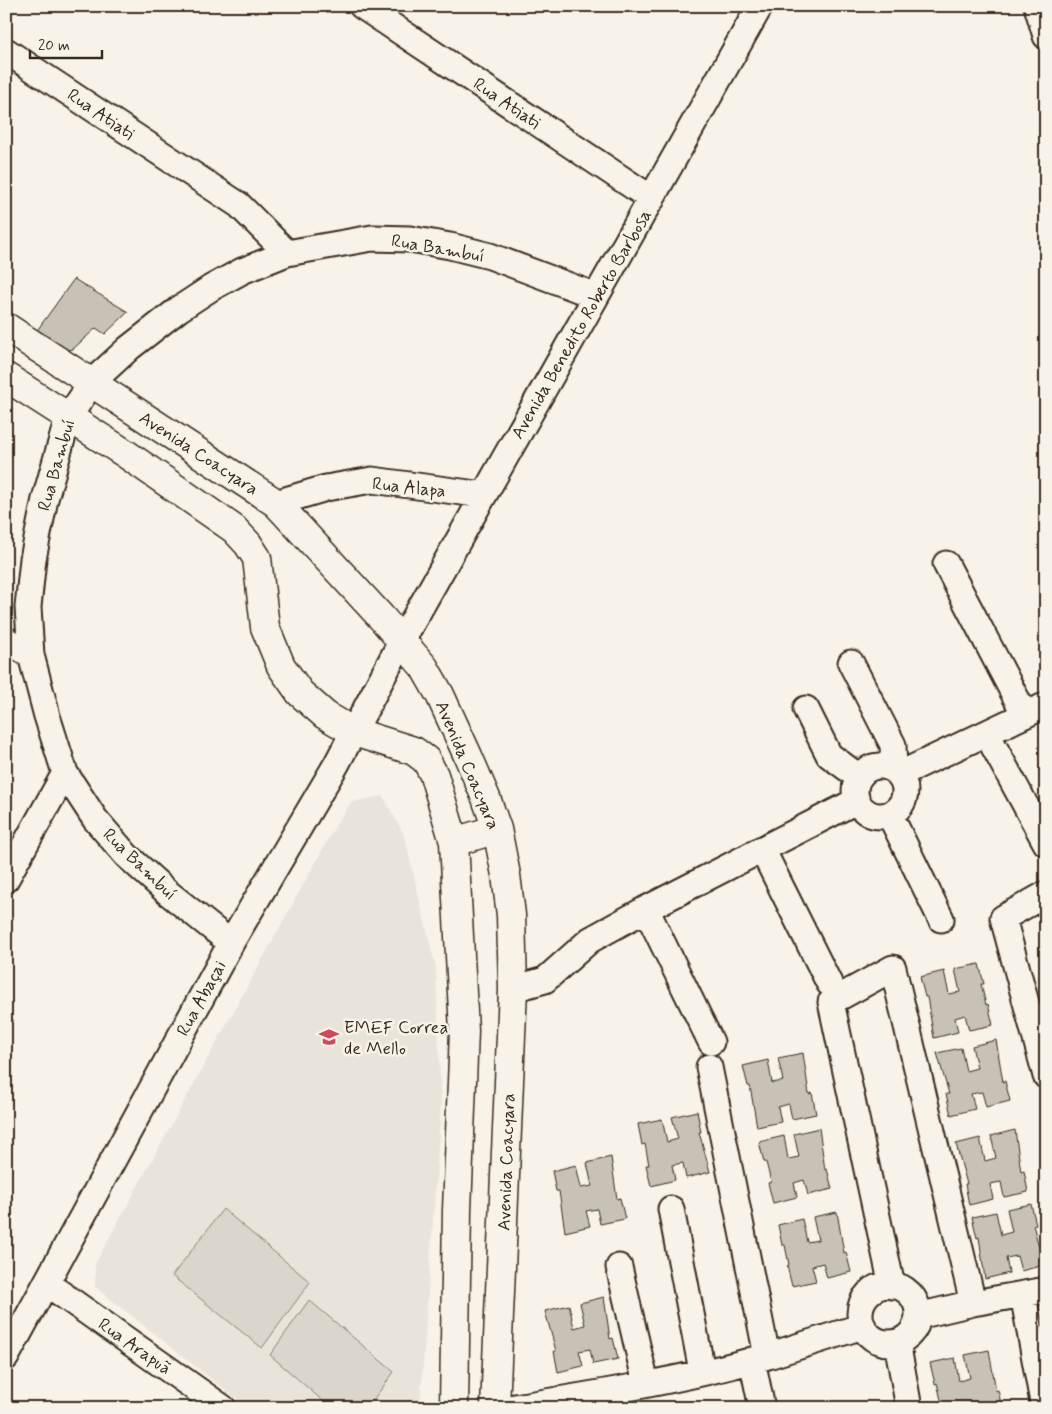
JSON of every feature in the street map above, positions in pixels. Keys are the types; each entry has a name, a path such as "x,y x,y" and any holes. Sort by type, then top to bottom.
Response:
{"street":[{"name":"Rua Atiati","path":"362,6 652,199"},
{"name":"Avenida Benedito Roberto Barbosa","path":"402,642 760,6"},
{"path":"1037,6 1046,36"},
{"name":"Rua Atiati","path":"6,51 239,206 287,253"},
{"name":"Rua Bambuí","path":"232,943 167,892 126,855 95,819 65,773 46,716 31,655 28,607 33,559 45,499 68,418 92,382 129,348 179,309 242,271 287,253 372,238 410,239 490,256 596,296"},
{"name":"Avenida Coacyara","path":"6,327 276,503 370,604 424,667 440,695 486,798 497,830 511,915 513,989 495,1408"},
{"name":"Avenida Coacyara","path":"6,377 126,454 226,524 248,544 257,558 265,627 281,666 300,693 325,715 354,732 414,750 426,760 434,774 454,842 464,1031 457,1210 454,1408"},
{"name":"Rua Alapa","path":"276,503 326,488 372,480 484,495"},
{"path":"852,663 893,745 897,771 904,782 906,792 904,801 898,809 882,817 874,816 860,808 857,789 864,771 878,765 897,771 987,734 1036,710 946,564"},
{"path":"6,640 31,655"},
{"name":"Rua Abaçai","path":"6,1357 232,943 354,732 402,642"},
{"path":"806,709 829,755 857,789"},
{"path":"987,734 1046,843"},
{"path":"6,879 65,773"},
{"path":"513,989 545,980 590,940 762,849 857,789"},
{"path":"890,814 941,919"},
{"path":"454,842 497,830"},
{"path":"762,849 829,982"},
{"path":"1046,894 1003,918 1046,1076"},
{"path":"646,909 711,1042"},
{"path":"892,1286 831,1002 893,968 973,1302"},
{"path":"710,1067 760,1358 762,1408"},
{"path":"671,1209 702,1371"},
{"path":"619,1268 632,1393"},
{"name":"Rua Arapuã","path":"46,1283 223,1408"},
{"path":"882,1286 892,1286 901,1288 914,1299 918,1307 918,1316 912,1333 905,1338 897,1342 881,1342 867,1332 863,1326 861,1316 862,1306 866,1297 873,1290 882,1286"},
{"path":"918,1316 973,1302 1034,1292 1044,1408"},
{"path":"509,1408 632,1393 702,1371 760,1358 863,1326"},
{"path":"897,1342 909,1408"}],"shaded area":[{"name":"EMEF Correa de Mello","path":"383,796 404,835 436,968 441,1105 420,1408 248,1408 95,1287 95,1264 337,823 352,802"},
{"path":"223,1209 310,1282 262,1348 172,1276"},
{"path":"309,1300 394,1372 367,1408 331,1408 270,1355"}],"building":[{"path":"74,279 128,312 105,334 96,328 73,349 60,351 33,336"},
{"path":"979,964 984,984 981,984 993,1025 969,1030 965,1015 955,1018 958,1032 934,1038 927,997 925,997 920,977 944,971 949,994 960,992 955,969"},
{"path":"996,1040 1003,1082 1005,1081 1010,1101 986,1107 982,1092 971,1094 975,1109 951,1115 946,1094 949,1094 937,1053 961,1048 966,1071 977,1068 972,1046"},
{"path":"803,1053 809,1094 812,1093 816,1114 792,1119 789,1104 778,1107 781,1122 757,1127 750,1086 748,1086 743,1066 768,1060 772,1083 783,1081 778,1058"},
{"path":"697,1111 701,1132 699,1132 710,1172 686,1178 683,1163 672,1165 675,1180 651,1186 646,1165 649,1165 645,1144 642,1145 638,1124 662,1119 667,1142 678,1139 672,1117"},
{"path":"819,1128 825,1170 827,1169 832,1189 808,1195 804,1180 794,1183 797,1197 773,1203 768,1183 771,1182 759,1142 784,1136 788,1159 799,1157 794,1134"},
{"path":"1015,1130 1021,1172 1024,1171 1028,1192 1004,1197 1001,1182 990,1184 993,1199 969,1205 965,1184 967,1184 956,1144 980,1138 985,1161 996,1158 991,1136"},
{"path":"611,1157 617,1199 620,1198 625,1219 600,1224 597,1209 586,1211 590,1226 565,1232 559,1191 556,1191 552,1171 576,1165 581,1188 592,1186 587,1163"},
{"path":"1031,1204 1036,1224 1033,1225 1044,1265 1021,1271 1017,1256 1006,1258 1009,1273 985,1279 979,1237 977,1238 972,1217 996,1212 1001,1235 1012,1232 1007,1209"},
{"path":"837,1212 844,1253 846,1252 851,1272 827,1278 823,1263 812,1266 816,1281 792,1286 787,1266 789,1265 785,1245 782,1245 778,1225 802,1219 807,1242 818,1240 813,1217"},
{"path":"604,1297 610,1339 613,1338 618,1359 593,1364 590,1349 579,1351 583,1366 558,1372 554,1351 556,1351 545,1311 569,1305 574,1328 585,1325 580,1303"},
{"path":"989,1350 996,1391 998,1390 1002,1408 977,1408 975,1402 965,1404 966,1408 940,1408 940,1404 942,1404 930,1363 955,1358 959,1381 970,1378 965,1355"}],"place":[{"name":"EMEF Correa de Mello","path":"329,1037"}]}
